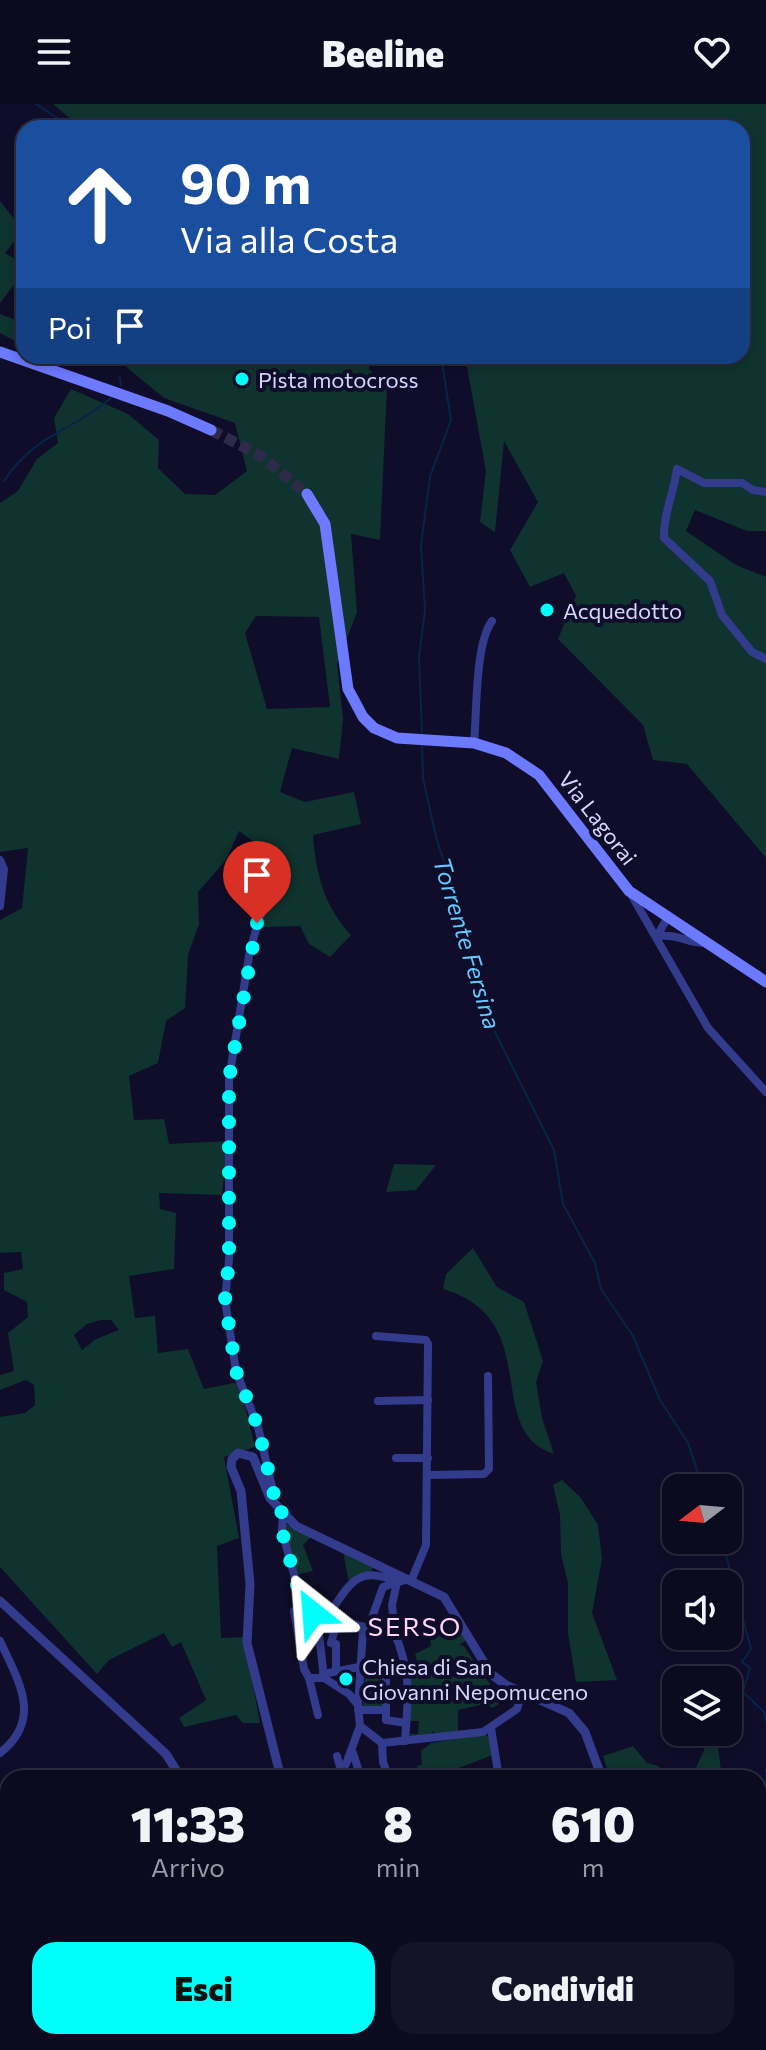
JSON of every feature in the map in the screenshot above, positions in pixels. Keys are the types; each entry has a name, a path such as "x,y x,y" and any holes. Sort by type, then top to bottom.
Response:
{"main road":[{"path":"34,364 168,411 211,430"},
{"name":"Via Lagorai","path":"307,494 325,524 342,652 353,703 374,728 397,738 474,743 506,753 539,775 629,891 766,982"}],"street":[{"path":"766,492 753,490 742,483 704,483 677,469 672,502 663,523 664,538 710,581 722,615 752,652 766,659"},
{"path":"474,743 480,652 485,631 492,621"},
{"path":"0,860 4,869 0,906"},
{"name":"Via Lagorai","path":"629,891 708,1028 766,1092"},
{"path":"262,911 250,950 229,1079 229,1260 225,1300 236,1371 258,1427 274,1495 270,1498"},
{"path":"657,936 668,917"},
{"name":"Via Lagorai","path":"657,936 678,934 693,943 706,943"},
{"path":"376,1336 426,1340 426,1545 411,1579"},
{"path":"428,1475 484,1474 489,1469 488,1376"},
{"path":"378,1401 428,1400"},
{"path":"279,1770 247,1643 250,1584 241,1491 231,1467 238,1453 253,1457 270,1498 296,1526 444,1597 459,1616 491,1674 522,1693 569,1713 585,1732 599,1770"},
{"path":"396,1458 428,1458"},
{"path":"283,1514 282,1531 303,1607 317,1616 338,1618 358,1628 367,1627 395,1634"},
{"path":"327,1617 352,1581 366,1574 380,1574 397,1582"},
{"path":"337,1756 343,1766 360,1726 358,1707 362,1686 359,1667 363,1631 383,1587 411,1579"},
{"path":"397,1582 392,1605 395,1634 409,1681 405,1741"},
{"path":"0,1601 166,1754 176,1770"},
{"path":"303,1607 294,1611 304,1669 318,1715"},
{"path":"317,1616 323,1676 349,1694 358,1707 386,1710"},
{"path":"336,1669 336,1644 331,1643 338,1618"},
{"path":"0,1641 23,1699 25,1718 20,1733 0,1753"},
{"path":"309,1678 323,1676 336,1669 359,1667"},
{"path":"386,1679 386,1720 406,1723"},
{"path":"382,1745 458,1736 491,1728 517,1709 522,1693"},
{"path":"360,1726 382,1745 387,1770"},
{"path":"491,1728 498,1770"},
{"path":"353,1747 353,1761 357,1770"}],"green space":[{"path":"53,104 766,104 766,531 747,531 695,510 686,531 736,565 766,577 766,858 687,764 653,760 643,725 558,639 576,596 564,573 530,587 510,550 538,502 504,441 495,532 480,522 486,471 466,364 750,364 750,120 72,120"},
{"path":"0,201 16,221 16,239 5,253 16,259 16,282 0,303"},
{"path":"0,314 16,320 16,342 0,333"},
{"path":"123,364 369,364 369,369 387,387 380,540 351,534 357,612 337,664 343,719 339,759 292,748 280,792 305,802 354,792 361,824 313,835 323,889 334,913 351,935 330,957 309,944 300,926 263,927 260,919 285,864 239,831 226,860 198,892 199,924 188,955 185,1008 166,1021 158,1063 129,1076 134,1120 164,1119 169,1144 228,1141 222,1195 159,1193 160,1209 176,1213 174,1269 129,1276 135,1318 155,1316 158,1353 188,1349 204,1389 239,1382 255,1447 224,1457 239,1538 217,1546 221,1638 244,1637 260,1723 243,1723 236,1715 184,1727 179,1718 206,1700 181,1642 172,1647 164,1633 109,1660 97,1674 0,1567 0,1417 25,1413 35,1405 34,1385 26,1380 0,1390 0,1375 14,1371 8,1333 28,1317 27,1302 4,1290 4,1273 23,1269 21,1252 0,1253 0,920 22,908 28,848 0,852 0,503 18,491 37,459 58,443 54,418 71,389 128,414 159,440 158,468 185,494 215,495 247,471 235,423 164,398","holes":["256,616 319,617 330,707 267,709 245,633","111,1320 119,1330 96,1339 82,1350 74,1335 87,1324"]},
{"path":"394,1164 436,1165 416,1190 386,1192"},
{"path":"473,1248 497,1287 524,1302 543,1361 536,1382 542,1418 554,1454 532,1442 520,1423 504,1348 494,1324 474,1304 443,1289 446,1274"},
{"path":"562,1480 581,1498 598,1525 602,1559 592,1613 617,1680 576,1682 568,1633 568,1583 561,1554 560,1515 553,1485"},
{"path":"283,1522 311,1537 303,1545 313,1571 296,1575"},
{"path":"343,1551 373,1566 371,1572 349,1583"},
{"path":"457,1622 467,1640 459,1645 464,1646 501,1702 493,1708 484,1704 458,1710 458,1732 438,1735 432,1731 433,1736 411,1736 408,1733 409,1730 410,1734 418,1734 419,1721 408,1721 412,1697 408,1665 417,1661 415,1654 431,1646 430,1639 434,1640 442,1628 448,1633"},
{"path":"384,1671 385,1708 363,1709 365,1672"},
{"path":"484,1734 489,1737 493,1755 453,1770 417,1770 417,1766 422,1764 421,1751 431,1743"},
{"path":"633,1746 647,1763 659,1766 660,1770 607,1770 603,1756"},
{"path":"706,1746 718,1746 721,1770 695,1770"}],"waterway":[{"name":"Torrente Fersina","path":"36,104 60,120"},
{"name":"Torrente Fersina","path":"422,733 419,657 425,610 421,545 430,477 451,420 442,364"},
{"path":"120,377 121,386"},
{"path":"4,481 29,452 111,398"},
{"name":"Torrente Fersina","path":"422,743 423,778 436,837 458,906 469,962 486,1014 554,1150 563,1204 595,1263 601,1289 633,1336 660,1400 688,1443 698,1474"},
{"name":"Torrente Fersina","path":"726,1554 751,1649 742,1662 750,1668 743,1692 764,1712 766,1722"},
{"name":"Torrente Fersina","path":"766,1770 766,1814"}],"tunnel":[{"path":"211,430 261,456 307,494"}],"place":[{"name":"Pista motocross","path":"242,379"},
{"name":"Acquedotto","path":"547,610"},
{"name":"Chiesa di San Giovanni Nepomuceno","path":"346,1679"}],"district":[{"name":"SERSO","path":"415,1625"}],"route":[{"path":"257,923 229,1079 229,1260 225,1315 236,1371 258,1427 263,1459 274,1495 270,1498 283,1514 282,1531 303,1607 313,1613"}]}
